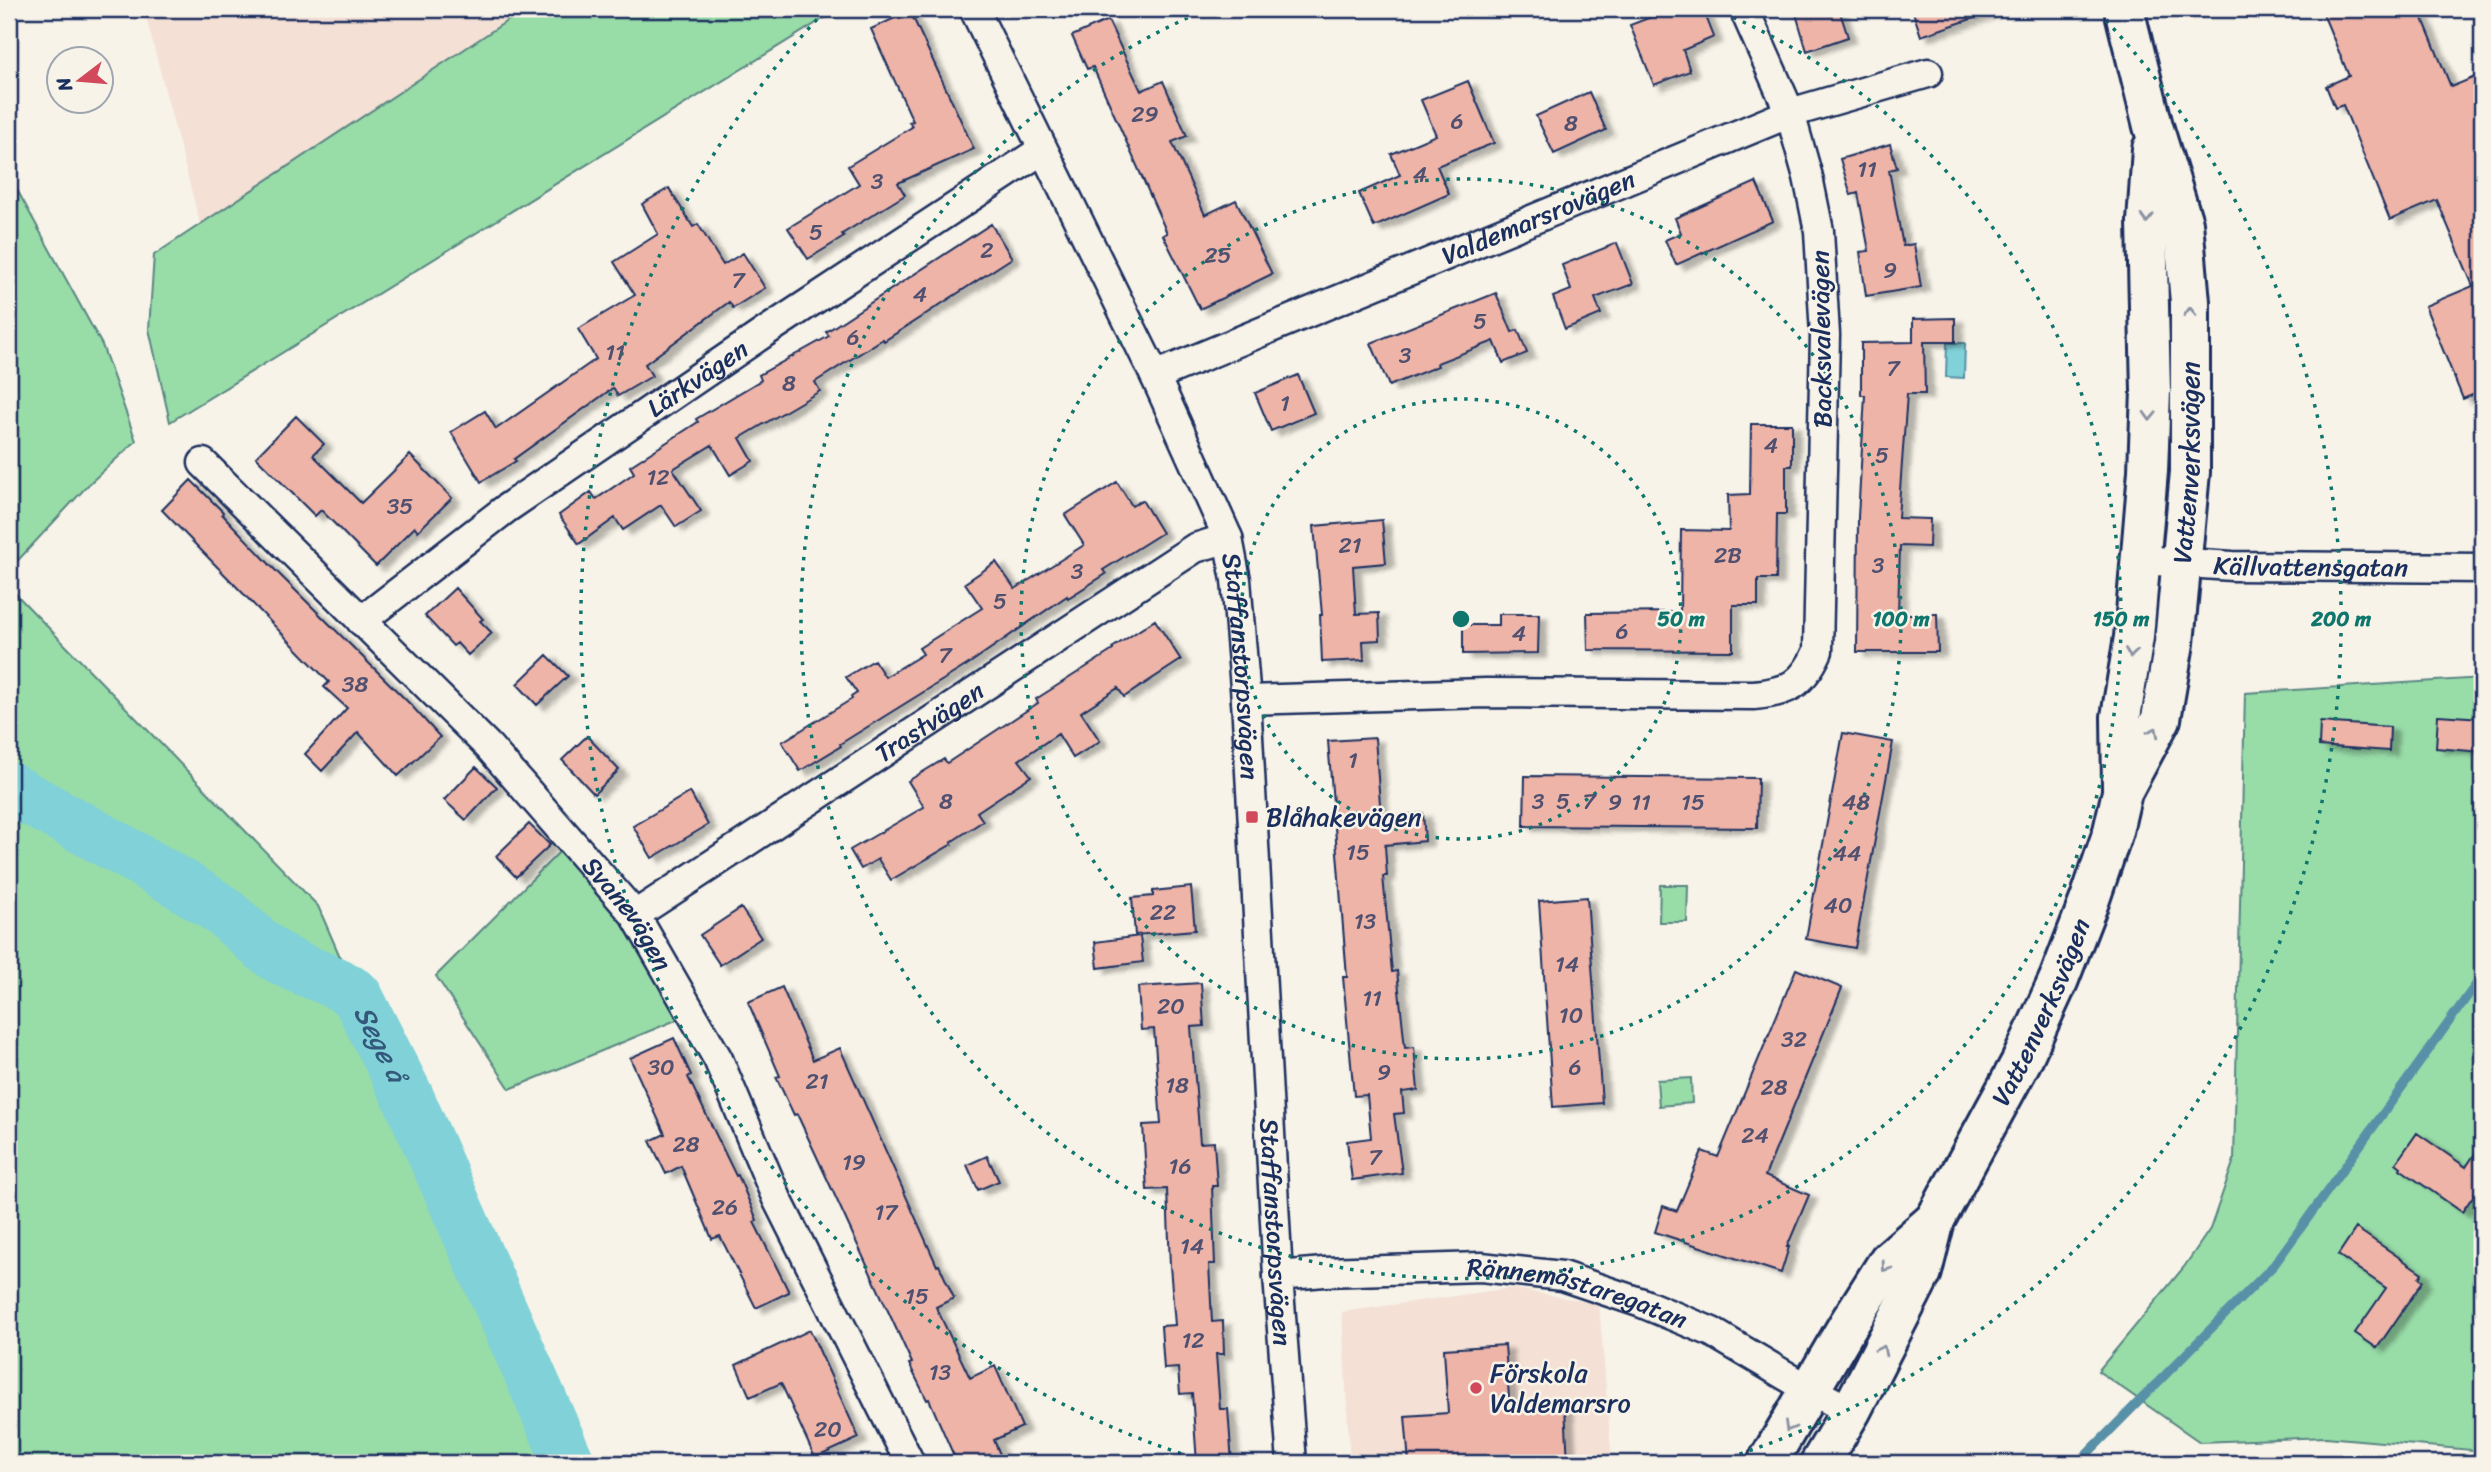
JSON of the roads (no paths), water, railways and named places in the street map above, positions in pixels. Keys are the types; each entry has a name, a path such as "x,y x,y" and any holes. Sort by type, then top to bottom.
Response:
{"street":[{"name":"Staffanstorpsvägen","path":"974,9 1155,376 1228,538 1236,580 1246,700 1278,1276 1292,1463"},
{"name":"Backsvalevägen","path":"1246,700 1508,692 1754,695 1783,691 1802,678 1811,667 1818,651 1824,321 1819,231 1808,177 1790,113 1744,9"},
{"name":"Vattenverksvägen","path":"2122,792 2161,719 2174,643 2190,472 2190,302 2183,223 2153,126 2124,9"},
{"name":"Valdemarsrovägen","path":"1155,376 1790,113 1928,73"},
{"name":"Vattenverksvägen","path":"1820,1463 1851,1411 1922,1272 1935,1220 2021,1062 2059,979 2113,831 2122,792 2121,717 2134,637 2148,471 2151,405 2147,222 2153,126"},
{"name":"Lärkvägen","path":"361,621 507,508 765,332 1042,150"},
{"name":"Svanevägen","path":"203,463 489,747 635,915 718,1059 776,1199 909,1463"},
{"name":"Trastvägen","path":"635,915 1195,548 1228,538"},
{"name":"Källvattensgatan","path":"2140,560 2182,564 2482,568"},
{"name":"Vattenverksvägen","path":"1767,1463 1889,1260 1935,1220"},
{"name":"Rännemästaregatan","path":"1278,1276 1481,1267 1562,1276 1642,1303 1712,1332 1851,1411"}],"water":[{"path":"1947,343 1965,343 1964,378 1946,377"}],"waterway":[{"name":"Sege å","path":"9,788 189,889 222,911 276,956 338,984 357,996 408,1097 569,1463"},
{"path":"2078,1463 2274,1265 2482,976"}],"place":[{"name":"Blåhakevägen","path":"1252,817"},
{"name":"Förskola Valdemarsro","path":"1476,1388"}]}
